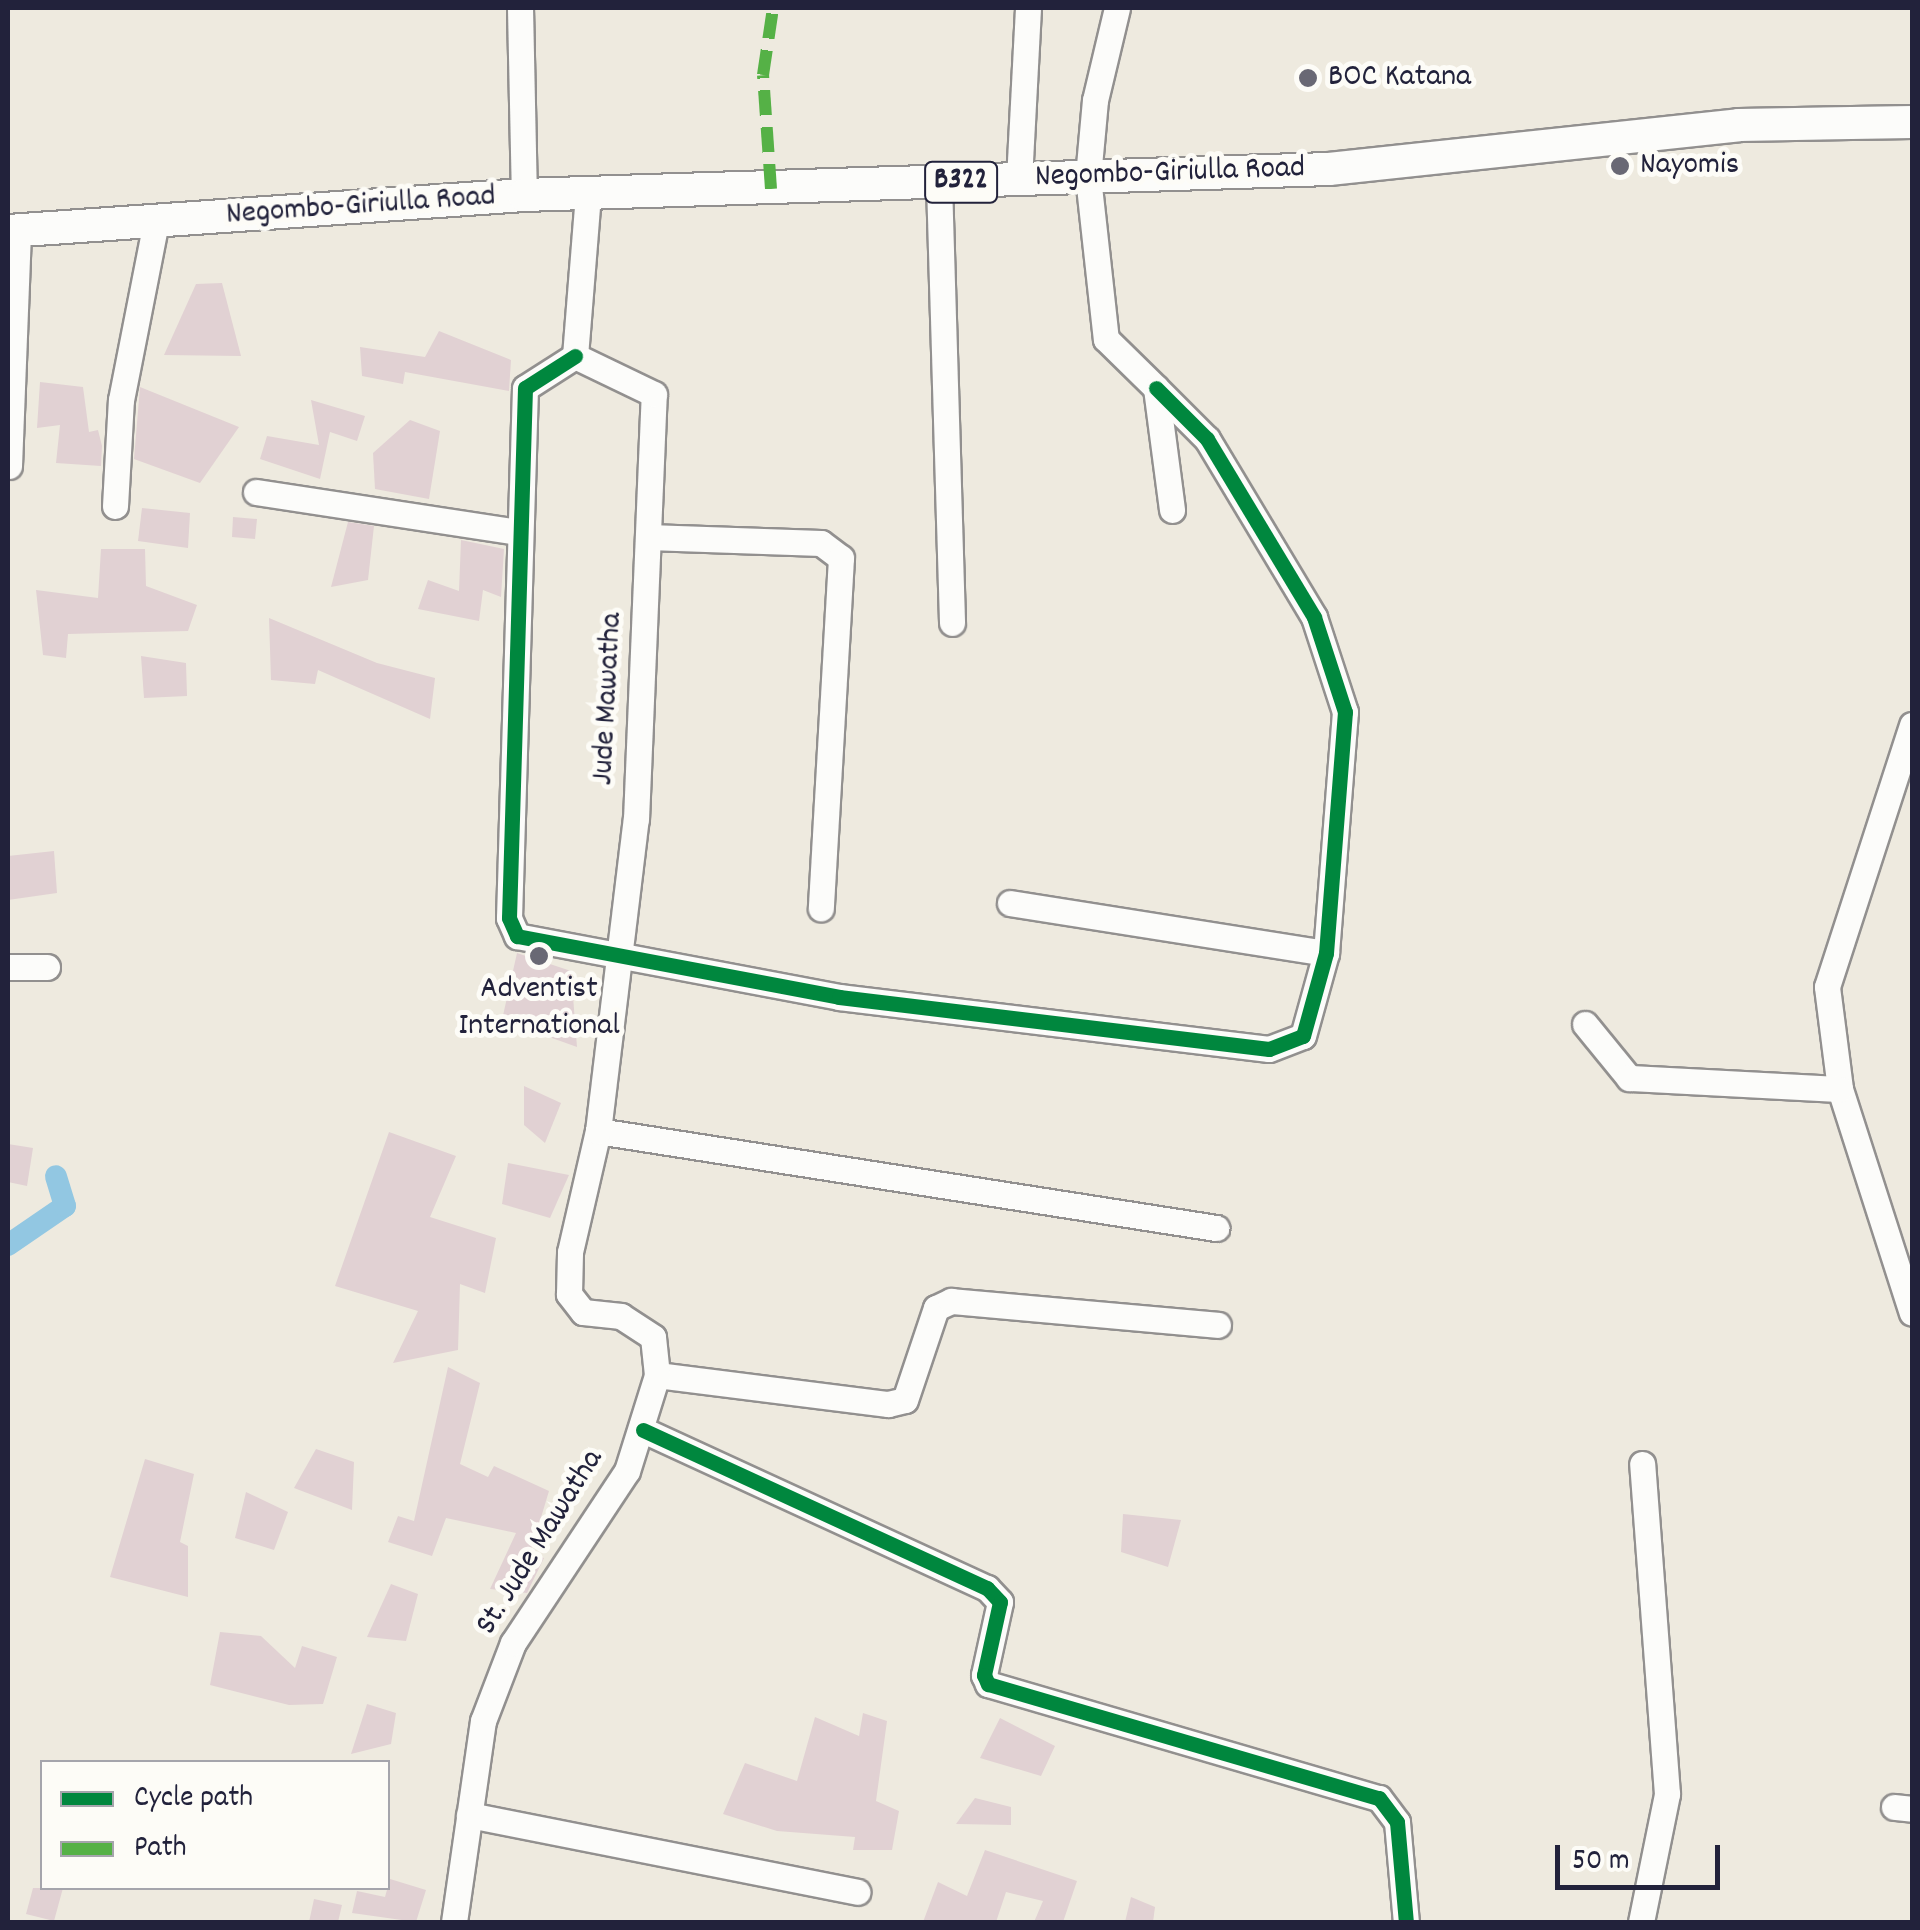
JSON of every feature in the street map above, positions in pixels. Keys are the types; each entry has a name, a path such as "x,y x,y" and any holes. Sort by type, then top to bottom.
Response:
{"main road":[{"name":"Negombo-Giriulla Road","path":"13,231 524,195 588,196 1329,168 1739,125 1912,122"}],"street":[{"path":"520,8 524,195"},
{"path":"1019,180 1028,8"},
{"path":"588,196 575,356 526,388 518,532 509,918 517,936 538,943 622,953 839,998 1269,1049 1302,1036 1326,954 1345,712 1314,617 1207,439 1106,339 1088,177 1095,100 1116,8"},
{"path":"939,182 952,623"},
{"path":"115,506 121,400 156,222"},
{"path":"9,466 13,231"},
{"name":"Jude Mawatha","path":"575,356 654,394 636,819 598,1131 570,1252 569,1294 584,1312 621,1316 654,1337 657,1375"},
{"path":"1156,388 1172,510"},
{"path":"256,492 518,532"},
{"path":"648,537 822,543 841,558 821,908"},
{"path":"1912,726 1828,987 1840,1089 1902,1262 1912,1312"},
{"path":"1010,902 1326,954"},
{"path":"8,967 47,968"},
{"path":"1585,1024 1629,1078 1840,1089"},
{"path":"598,1131 1216,1228"},
{"path":"657,1375 888,1404 904,1400 936,1308 951,1300 1218,1326"},
{"name":"St. Jude Mawatha","path":"454,1922 482,1721 513,1643 626,1471 643,1430 657,1375"},
{"path":"643,1430 987,1588 1000,1602 984,1674 988,1684 1379,1798 1397,1822 1406,1922"},
{"path":"1641,1922 1667,1794 1642,1464"},
{"path":"468,1815 857,1892"}],"building":[{"path":"222,283 241,356 164,355 196,284"},
{"path":"439,331 511,360 509,391 405,372 403,384 362,376 360,347 425,357"},
{"path":"40,382 83,387 89,432 98,430 102,446 101,466 56,463 60,425 37,428"},
{"path":"140,387 239,427 200,483 134,459"},
{"path":"311,400 365,416 357,441 330,432 320,479 260,459 267,436 319,445"},
{"path":"410,420 440,431 429,499 375,489 373,453"},
{"path":"142,508 190,513 188,548 138,541"},
{"path":"233,517 257,519 255,539 232,537"},
{"path":"348,522 374,526 368,580 331,587"},
{"path":"461,540 504,549 501,597 483,590 479,621 418,609 428,580 459,591"},
{"path":"101,549 145,549 146,586 197,605 188,631 68,634 66,658 43,655 36,590 98,598"},
{"path":"269,618 377,663 435,678 430,719 318,670 315,684 271,680"},
{"path":"141,656 186,663 187,696 144,698"},
{"path":"54,851 57,893 8,900 8,856"},
{"path":"517,953 571,971 577,1047 502,1020"},
{"path":"524,1086 561,1103 545,1143 524,1125"},
{"path":"389,1132 456,1156 430,1217 496,1238 485,1293 460,1284 458,1350 393,1363 418,1311 335,1286"},
{"path":"8,1144 33,1148 27,1186 8,1182"},
{"path":"508,1163 569,1175 550,1218 502,1204"},
{"path":"448,1367 480,1383 460,1464 488,1477 494,1466 549,1491 530,1554 544,1558 527,1593 490,1589 516,1533 446,1518 432,1556 388,1542 398,1516 414,1521"},
{"path":"316,1449 354,1462 352,1510 294,1488"},
{"path":"145,1459 194,1474 180,1542 188,1546 188,1597 110,1577"},
{"path":"246,1492 288,1512 274,1550 235,1538"},
{"path":"1123,1514 1181,1520 1168,1567 1121,1552"},
{"path":"391,1584 418,1594 406,1641 367,1637"},
{"path":"220,1632 261,1636 295,1668 302,1646 337,1657 323,1704 289,1705 210,1685"},
{"path":"367,1704 396,1713 391,1744 351,1754"},
{"path":"863,1713 887,1721 876,1801 899,1811 892,1850 853,1850 855,1837 777,1831 723,1814 745,1763 797,1781 815,1717 859,1736"},
{"path":"1000,1718 1055,1746 1041,1776 980,1758"},
{"path":"975,1798 1011,1807 1011,1825 956,1824"},
{"path":"985,1850 1077,1881 1063,1922 1034,1922 1043,1901 1006,1892 996,1922 923,1922 938,1882 967,1896"},
{"path":"390,1879 426,1890 416,1922 352,1913 357,1891 385,1897"},
{"path":"33,1888 62,1890 54,1921 26,1914"},
{"path":"1131,1897 1155,1907 1153,1922 1125,1922"},
{"path":"314,1899 342,1905 338,1922 309,1922"}],"waterway":[{"path":"8,1245 65,1206 56,1176"}],"marked path":[{"path":"771,189 763,75 773,8"}],"cycle path":[{"path":"575,356 525,388 509,918 517,936 839,997 1269,1049 1303,1036 1326,953 1345,712 1314,617 1207,439 1156,388"},
{"path":"643,1430 987,1588 1000,1602 984,1675 988,1684 1379,1798 1397,1822 1406,1922"}],"place":[{"name":"BOC Katana","path":"1308,78"},
{"name":"Nayomis","path":"1620,166"},
{"name":"Adventist International","path":"539,956"}]}
